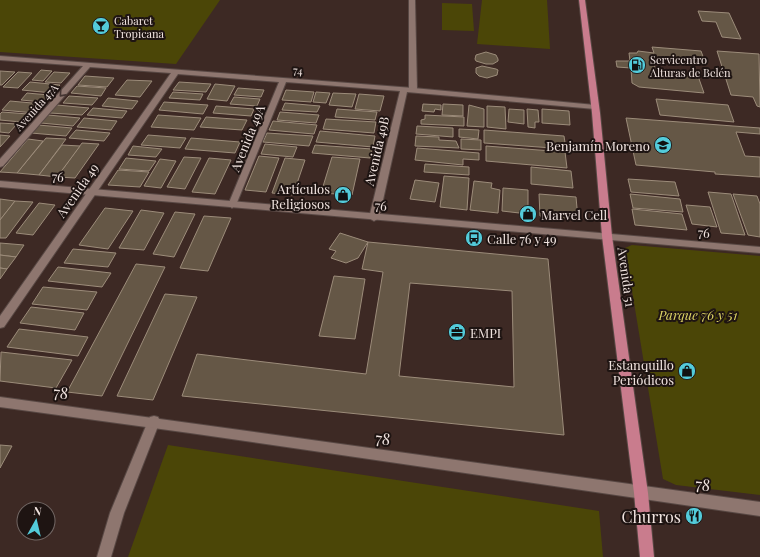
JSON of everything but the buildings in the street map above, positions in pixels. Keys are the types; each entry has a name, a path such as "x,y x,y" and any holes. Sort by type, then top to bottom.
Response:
{"main road":[{"name":"Avenida 51","path":"582,0 595,107 607,236 647,557"}],"street":[{"path":"412,0 413,90"},
{"name":"74","path":"1,59 413,90 595,107"},
{"name":"Avenida 47A","path":"0,164 88,65"},
{"name":"Avenida 49","path":"0,324 176,72"},
{"name":"Avenida 49A","path":"232,205 283,80"},
{"name":"Avenida 49B","path":"374,218 404,90"},
{"name":"76","path":"0,184 374,218 607,236 760,250"},
{"name":"78","path":"0,402 154,421 640,493 760,509"},
{"path":"104,557 117,513 154,421"}],"green space":[{"name":"Cabaret Tropicana","path":"0,0 220,0 176,64 0,52"},
{"path":"482,0 547,0 550,49 477,44"},
{"path":"442,3 472,4 474,31 442,30"},
{"name":"Parque 76 y 51","path":"632,245 760,256 760,495 676,485 663,479 625,248"},
{"path":"168,445 599,511 603,557 128,557"}],"place":[{"name":"Cabaret Tropicana","path":"101,26"},
{"name":"Servicentro Alturas de Belén","path":"637,65"},
{"name":"Benjamín Moreno","path":"663,145"},
{"name":"Artículos Religiosos","path":"343,195"},
{"name":"Marvel Cell","path":"528,214"},
{"name":"Calle 76 y 49","path":"474,238"},
{"name":"EMPI","path":"457,332"},
{"name":"Estanquillo Periódicos","path":"687,371"},
{"name":"Churros","path":"694,516"}]}
